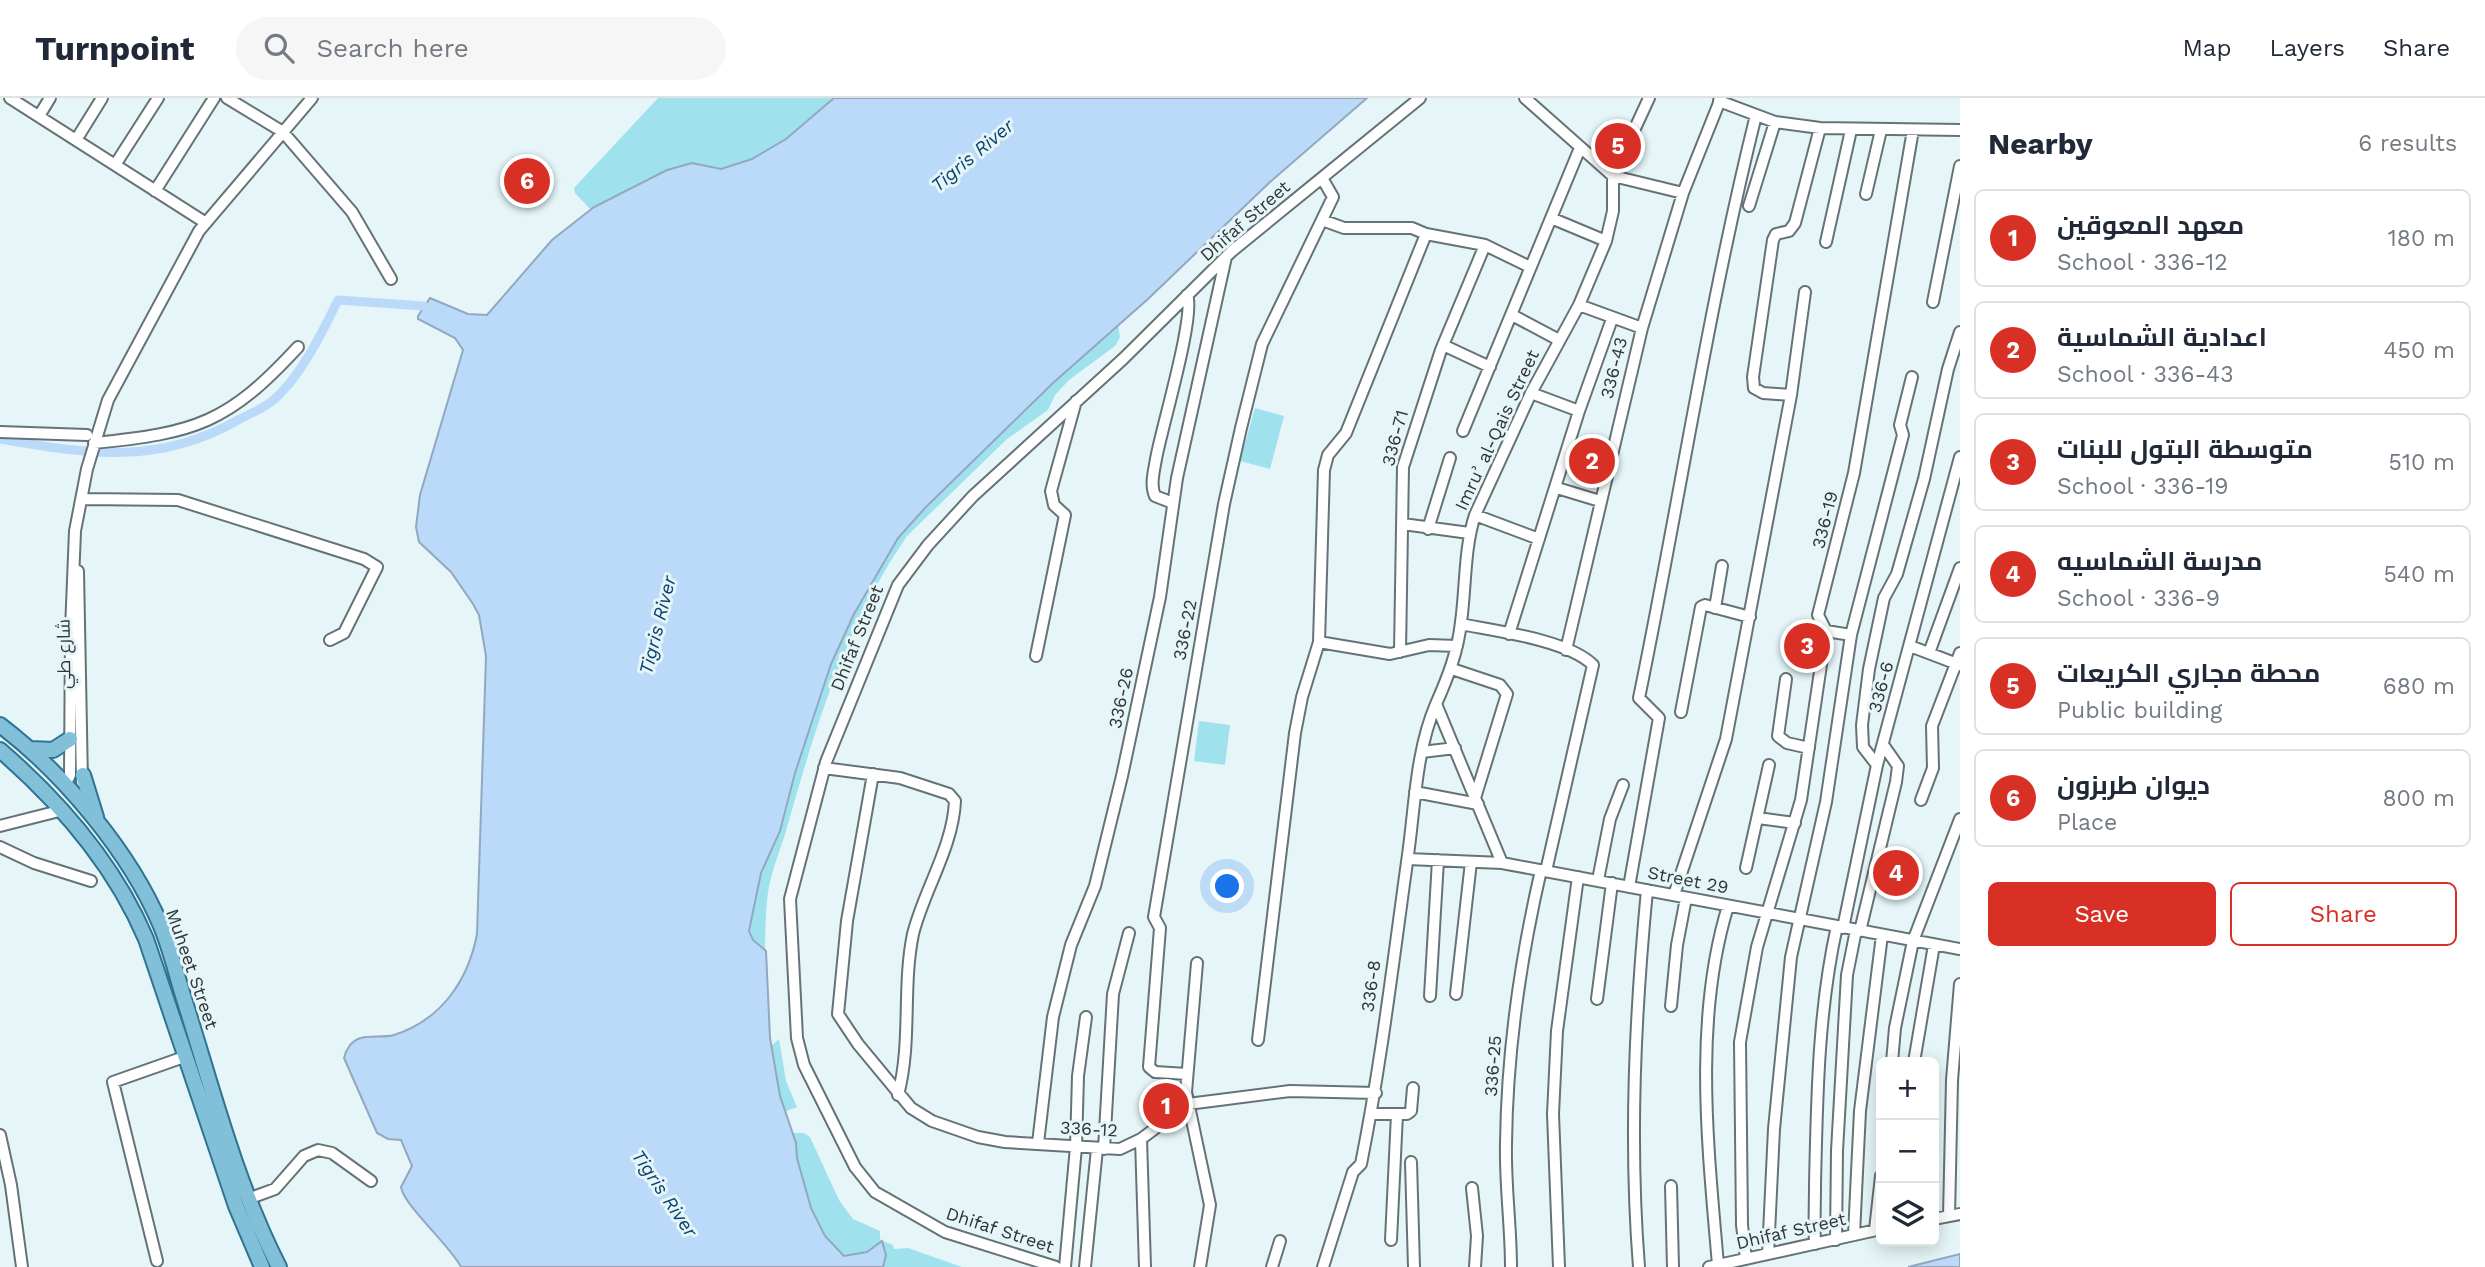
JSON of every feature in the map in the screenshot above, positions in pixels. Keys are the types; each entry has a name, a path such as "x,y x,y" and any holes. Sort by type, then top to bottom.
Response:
{"main road":[{"name":"Muheet Street","path":"0,724 31,748 67,799 133,907 236,1206 262,1267"},
{"path":"31,748 53,750 70,739"},
{"name":"Muheet Street","path":"0,750 44,790 67,799 100,828 160,925 248,1199 279,1267"},
{"path":"83,775 100,828"},
{"path":"44,790 52,786 67,799"}],"street":[{"path":"10,98 206,223"},
{"path":"39,116 51,98"},
{"path":"76,140 102,98"},
{"path":"116,165 158,98"},
{"path":"155,191 214,98"},
{"path":"227,98 283,132 352,212 391,279"},
{"name":"شارع طي","path":"67,799 70,775 72,565 93,437 126,362 206,223 312,98"},
{"name":"Dhifaf Street","path":"1056,1267 945,1232 875,1192 855,1167 804,1065 797,1038 790,899 824,768 898,585 973,496 1077,398 1123,359 1226,257 1420,98"},
{"path":"1525,98 1613,176 1683,193"},
{"name":"Imruʾ al-Qais Street","path":"1436,704 1452,669 1457,646 1469,533 1475,514 1531,393 1578,305 1606,241 1613,211 1613,176 1649,98"},
{"path":"1720,99 1775,122 1820,128 1881,131 1960,130"},
{"name":"336-43","path":"1566,650 1642,328 1683,193 1720,99"},
{"path":"1629,887 1658,718 1639,698 1672,540 1715,294 1756,116"},
{"path":"1749,206 1775,122"},
{"path":"1791,396 1763,393 1754,388 1753,377 1773,240 1776,234 1793,229 1820,128"},
{"path":"1826,242 1851,130"},
{"name":"336-19","path":"1746,1259 1742,1225 1740,1042 1757,947 1795,823 1826,631 1818,615 1854,473 1913,130"},
{"path":"1866,194 1881,131"},
{"path":"1463,431 1580,148"},
{"path":"1933,302 1960,166"},
{"name":"336-22","path":"1187,1074 1155,1072 1149,1067 1160,928 1154,917 1224,504 1262,344 1333,197 1322,178"},
{"path":"1551,218 1606,241"},
{"path":"1322,220 1344,228 1412,228 1426,234 1485,245 1530,267"},
{"path":"1258,1040 1295,733 1302,697 1319,642 1324,470 1328,455 1346,433 1426,234"},
{"name":"336-71","path":"1400,652 1402,467 1443,345 1485,245"},
{"name":"336-26","path":"1038,1143 1053,1017 1071,945 1095,886 1122,776 1160,597 1173,503 1226,257"},
{"path":"1674,895 1726,739 1791,396 1805,292"},
{"path":"1173,503 1159,499 1152,489 1164,414 1189,314 1187,296"},
{"path":"1578,305 1642,328"},
{"path":"1512,315 1559,340"},
{"path":"1509,634 1557,488 1578,411 1612,319"},
{"path":"1877,765 1863,747 1862,725 1869,669 1884,598 1897,575 1960,332"},
{"path":"1443,345 1490,367"},
{"path":"0,432 93,437 183,431 225,414 267,381 298,347"},
{"path":"1768,1254 1779,1069 1791,957 1826,802 1851,635 1903,435 1900,425 1912,377"},
{"path":"1531,393 1578,411"},
{"path":"1035,656 1065,515 1054,505 1051,491 1077,398"},
{"name":"336-6","path":"1815,1244 1814,1126 1827,972 1877,765 1960,457"},
{"path":"1428,529 1450,458"},
{"path":"1557,488 1600,501"},
{"path":"81,504 178,500 364,559 377,567 344,633 330,640"},
{"name":"شارع طي","path":"67,799 83,775 77,559 81,504"},
{"path":"1475,514 1539,539"},
{"path":"1403,524 1469,533"},
{"path":"1715,608 1722,566"},
{"path":"1929,653 1960,568"},
{"path":"1681,712 1701,607 1705,605 1750,617"},
{"name":"336-25","path":"1461,624 1566,650 1586,658 1593,665 1593,675 1516,986 1506,1146 1511,1267"},
{"path":"1826,631 1851,635"},
{"path":"1319,642 1390,654 1429,645 1457,646"},
{"path":"1910,646 1959,661 1932,726 1933,768 1921,800"},
{"path":"1452,669 1500,685 1507,694 1476,801"},
{"path":"1786,679 1779,736 1787,743 1809,748"},
{"path":"1436,704 1502,863"},
{"name":"336-8","path":"1323,1267 1353,1172 1361,1164 1376,1093 1415,792 1422,752 1436,704"},
{"path":"1836,1240 1837,1151 1847,975 1898,766 1884,746"},
{"path":"1422,752 1455,748"},
{"path":"1746,868 1769,765"},
{"path":"824,768 900,778 948,794 955,801 951,827 911,947 905,1054 898,1095"},
{"name":"336-12","path":"873,774 847,921 838,1014 898,1095 920,1114 956,1130 1005,1142 1101,1149 1125,1148 1188,1104 1290,1091 1376,1093"},
{"path":"1598,880 1610,819 1623,785"},
{"path":"1415,792 1476,801"},
{"path":"0,826 67,799"},
{"path":"1758,818 1795,823"},
{"path":"1892,1057 1895,1028 1913,941 1960,819"},
{"path":"0,847 34,863 91,881"},
{"name":"Street 29","path":"1408,859 1502,863 1960,949"},
{"path":"1430,996 1438,860"},
{"path":"1456,995 1471,862"},
{"path":"1559,1267 1553,1114 1556,1045 1562,978 1578,877"},
{"path":"1597,999 1612,883"},
{"path":"1639,1267 1634,1209 1633,1068 1647,890"},
{"path":"1671,1006 1677,945 1686,898"},
{"path":"1713,1266 1706,1019 1717,944 1728,906"},
{"path":"1086,1267 1101,1149 1113,995 1129,933"},
{"path":"1854,1234 1860,1111 1882,935"},
{"path":"1915,1057 1934,945"},
{"path":"1197,963 1187,1074 1188,1104 1210,1205 1200,1267"},
{"path":"1955,1215 1952,1080 1960,984"},
{"path":"1065,1267 1076,1147 1078,1076 1086,1017"},
{"path":"157,1261 114,1082 184,1057"},
{"path":"1371,1114 1411,1111 1413,1088"},
{"path":"1391,1240 1397,1114"},
{"path":"0,1135 11,1185 22,1267"},
{"path":"1141,1139 1144,1267"},
{"path":"248,1199 275,1189 304,1156 318,1150 332,1153 371,1181"},
{"path":"1411,1162 1414,1267"},
{"path":"1671,1186 1673,1267"},
{"path":"1472,1188 1477,1236 1475,1267"},
{"name":"Dhifaf Street","path":"1713,1266 1876,1230"},
{"path":"1272,1267 1280,1241"}],"shaded area":[{"path":"658,98 846,98 766,158 610,198 594,207 494,315 482,319 468,314 483,316 491,311 552,240 591,210 575,193 574,188"},
{"path":"1367,98 1270,182 1118,325 1120,337 1115,346 1069,380 1055,395 1048,410 1007,439 907,536 886,569 851,638 822,712 770,881 765,952 770,1038 771,1046 779,1039 786,1081 797,1107 769,1118 753,940 745,910 776,804 871,559 1246,191"},
{"path":"1255,408 1284,416 1270,469 1240,461"},
{"path":"1199,721 1230,725 1225,765 1194,761"},
{"path":"793,1133 804,1133 810,1137 839,1200 853,1219 880,1231 880,1240 893,1245 894,1249 908,1248 962,1267 836,1267 783,1157"}],"water":[{"name":"Tigris River","path":"834,98 1367,98 1270,182 1148,299 1053,383 925,508 898,538 854,614 831,664 795,773 780,831 761,873 749,931 753,940 766,951 770,1038 780,1096 796,1143 797,1158 811,1208 825,1236 844,1256 867,1252 882,1241 886,1255 883,1267 461,1267 404,1195 401,1187 412,1166 401,1140 388,1139 377,1133 344,1058 350,1045 358,1039 394,1035 426,1020 439,1009 467,968 477,934 486,656 479,615 451,572 419,542 416,527 420,495 463,350 455,338 418,319 418,316 430,298 468,314 487,315 552,240 594,207 667,170 692,163 721,169 752,159 786,139"},
{"path":"1960,1254 1960,1267 1908,1267"}],"waterway":[{"path":"0,439 92,452 150,450 179,444 208,435 260,409 281,393 301,368 338,300 423,306 433,310"}],"place":[{"name":"محطة مجاري الكريعات","path":"1618,146"},
{"name":"ديوان طربزون","path":"527,181"},
{"name":"اعدادية الشماسية","path":"1592,461"},
{"name":"متوسطة البتول للبنات","path":"1807,646"},
{"name":"مدرسة الشماسيه","path":"1896,873"},
{"name":"معهد المعوقين","path":"1166,1106"}]}
